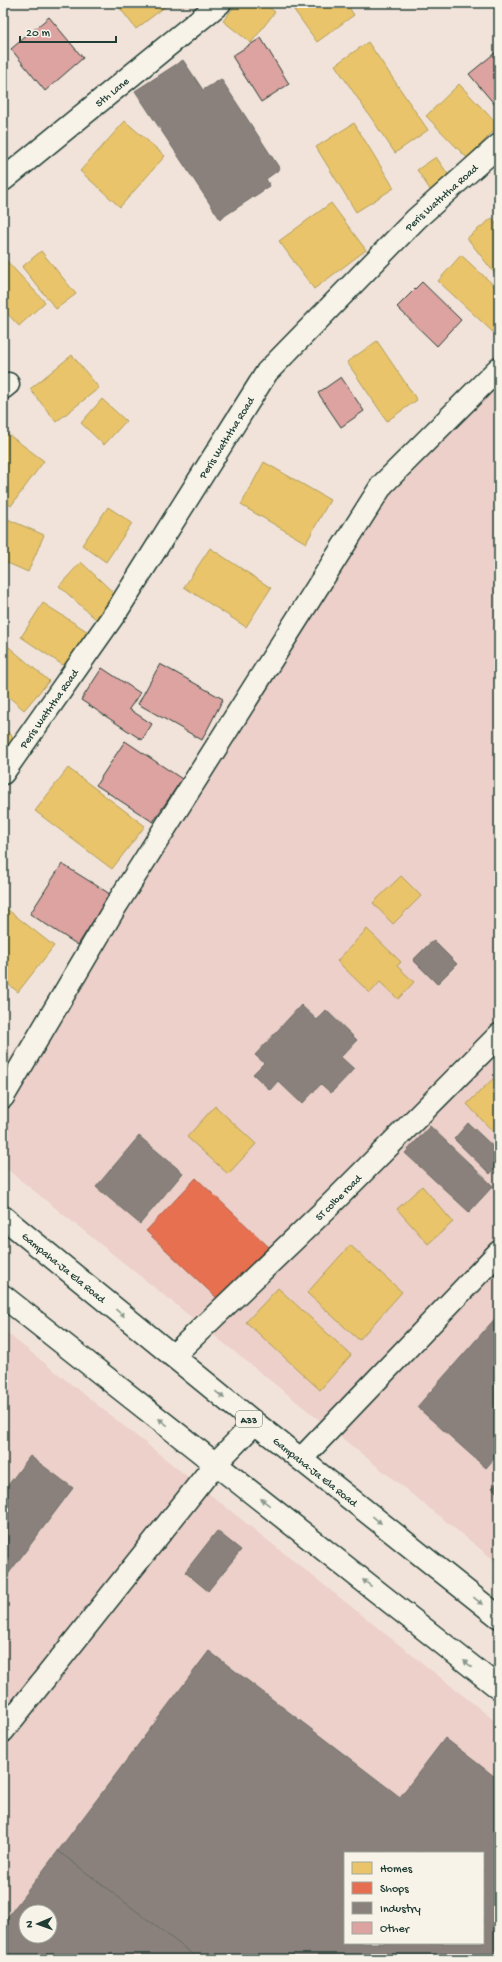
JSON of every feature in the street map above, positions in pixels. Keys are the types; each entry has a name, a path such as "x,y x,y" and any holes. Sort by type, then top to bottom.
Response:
{"main road":[{"name":"5th Lane","path":"3,180 220,3"},
{"name":"Peris Waththa Road","path":"3,773 118,609 267,372 416,219 499,145"},
{"path":"3,1097 117,904 382,485 499,368"},
{"name":"ST colbe road","path":"173,1356 329,1206 499,1035"},
{"name":"Gampaha-Ja Ela Road","path":"3,1217 255,1423 499,1617"},
{"path":"301,1460 499,1252"},
{"path":"3,1296 499,1688"},
{"path":"3,1731 216,1464 255,1423"}],"shaded area":[{"path":"499,371 499,1564 3,1166 3,1069 338,548"},
{"path":"3,1330 499,1724 499,1959 3,1959"}],"building: Homes":[{"path":"116,3 170,3 136,29"},
{"path":"237,3 264,3 275,12 251,43 223,21"},
{"path":"289,3 346,3 354,15 317,42"},
{"path":"368,42 428,130 395,153 335,65"},
{"path":"459,84 499,126 467,158 426,116"},
{"path":"125,121 165,156 120,207 80,171"},
{"path":"354,123 394,188 356,212 316,147"},
{"path":"436,157 452,180 433,194 417,170"},
{"path":"331,203 366,250 314,289 279,241"},
{"path":"492,218 499,227 499,279 467,238"},
{"path":"41,251 76,294 56,309 22,267"},
{"path":"461,255 499,290 499,332 496,335 438,281"},
{"path":"3,257 45,302 19,326 3,309"},
{"path":"377,341 417,400 387,421 347,362"},
{"path":"72,355 99,388 56,422 30,389"},
{"path":"102,399 126,421 104,445 81,423"},
{"path":"5,432 44,461 11,506 3,500 3,435"},
{"path":"264,462 330,500 306,543 241,505"},
{"path":"108,507 132,523 106,562 82,545"},
{"path":"3,517 44,535 28,572 3,561"},
{"path":"210,548 271,588 246,627 184,587"},
{"path":"81,562 120,599 99,622 59,586"},
{"path":"43,603 93,635 70,670 21,637"},
{"path":"3,642 49,681 24,710 3,692"},
{"path":"3,728 16,739 3,755"},
{"path":"68,768 145,826 112,869 35,811"},
{"path":"401,876 421,896 393,924 373,903"},
{"path":"3,906 54,946 18,992 3,980"},
{"path":"367,929 401,962 397,966 414,982 398,999 380,982 370,993 337,961"},
{"path":"499,1073 499,1138 467,1104"},
{"path":"215,1106 256,1144 228,1174 187,1137"},
{"path":"422,1186 453,1222 428,1244 397,1209"},
{"path":"350,1245 402,1292 359,1340 307,1293"},
{"path":"278,1288 351,1355 320,1390 246,1322"}],"building: Shops":[{"path":"196,1178 271,1249 221,1302 146,1231"}],"building: Industry":[{"path":"183,60 203,90 221,79 280,169 266,179 270,186 220,219 135,91"},
{"path":"433,940 457,964 437,984 413,960"},
{"path":"301,1005 317,1020 326,1010 357,1040 341,1057 354,1069 331,1093 321,1084 302,1104 278,1081 270,1090 253,1074 264,1063 255,1055"},
{"path":"468,1123 499,1152 499,1164 490,1174 454,1139"},
{"path":"430,1126 493,1186 469,1212 405,1153"},
{"path":"139,1136 183,1173 140,1224 96,1187"},
{"path":"499,1314 499,1453 486,1468 417,1407"},
{"path":"30,1456 73,1488 3,1581 3,1492"},
{"path":"499,1480 499,1495 492,1488"},
{"path":"217,1531 241,1550 208,1591 185,1572"},
{"path":"209,1651 400,1797 445,1738 499,1780 499,1959 199,1959 58,1851"},
{"path":"58,1851 199,1959 3,1959 3,1923"}],"building: Other":[{"path":"49,17 83,58 45,91 11,49"},
{"path":"261,38 289,84 261,102 232,56"},
{"path":"496,52 499,56 499,103 496,106 469,74"},
{"path":"422,282 461,320 437,346 397,307"},
{"path":"341,377 364,411 341,427 318,393"},
{"path":"160,664 223,699 202,740 138,704"},
{"path":"102,668 140,693 129,709 152,724 142,740 81,700"},
{"path":"125,741 182,779 153,822 96,785"},
{"path":"62,864 110,894 78,945 30,914"}]}
